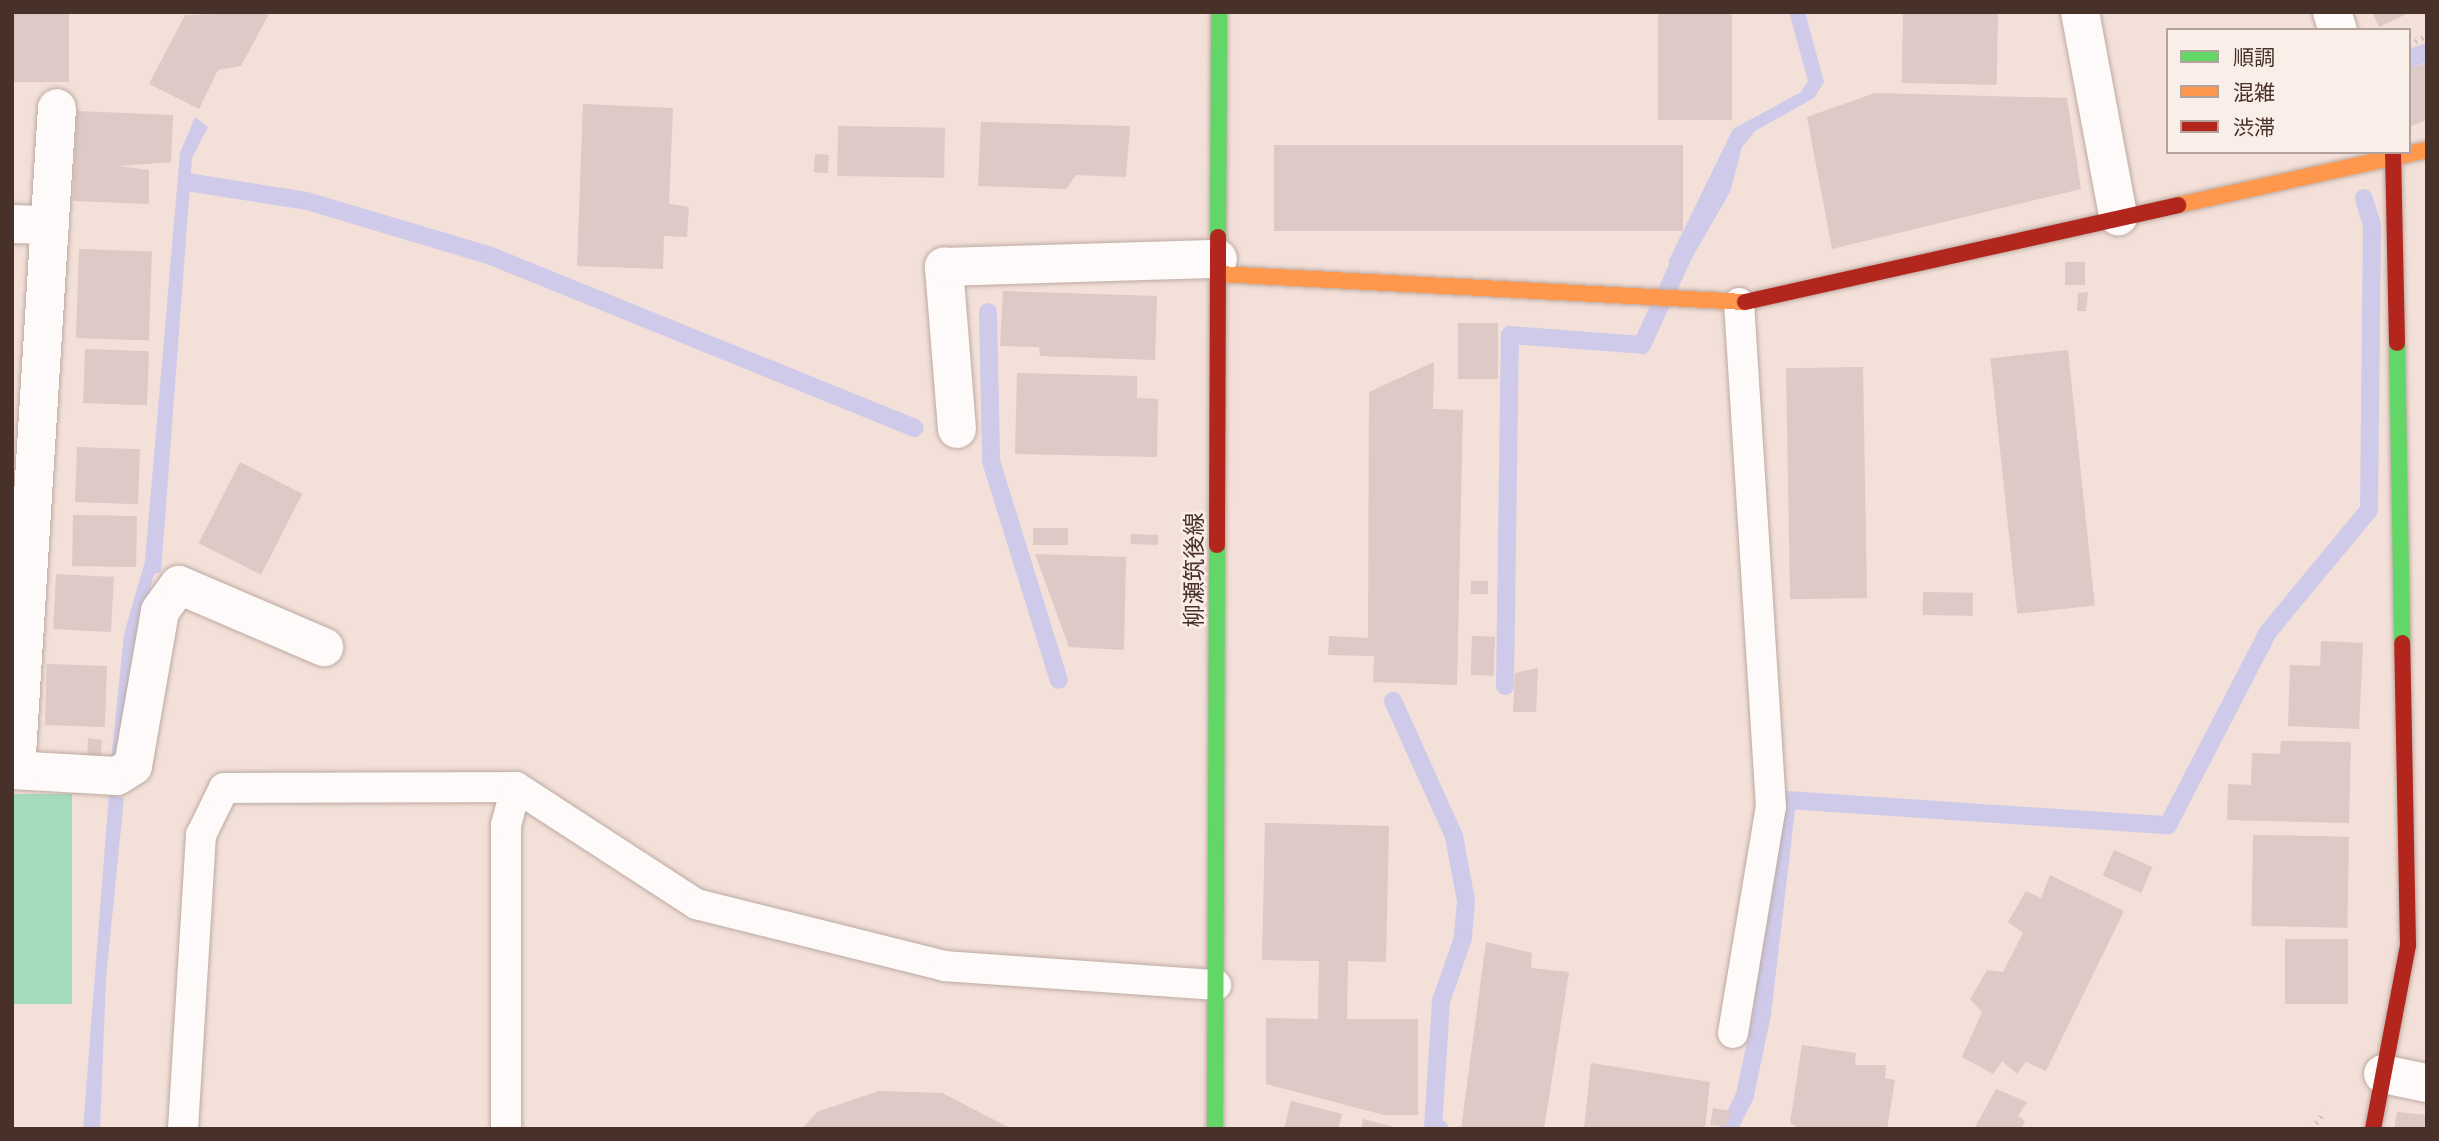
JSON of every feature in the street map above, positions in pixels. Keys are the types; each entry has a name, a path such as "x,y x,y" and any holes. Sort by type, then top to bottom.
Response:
{"street":[{"name":"柳瀬筑後線","path":"1215,1129 1219,12"},
{"path":"2080,12 2118,216"},
{"path":"57,108 50,225 23,501 14,770 117,776 133,766 160,611 179,585 324,647"},
{"path":"957,429 944,267 1219,267 1739,303 2394,155 2417,940 2383,1074 2373,1129"},
{"path":"12,224 50,225"},
{"path":"2383,1074 2427,1083"}],"lane":[{"path":"1733,1033 1771,807 1739,303"},
{"path":"506,1129 506,825 516,787"},
{"path":"183,1129 201,835 224,788 516,787 696,904 944,966 1216,985"}],"path":[{"path":"2411,44 2427,35"}],"green space":[{"path":"12,794 72,794 72,1004 12,1004"}],"shaded area":[{"path":"1789,12 1805,12 1824,82 1814,98 1755,131 1742,147 1730,192 1685,270 1668,262 1733,129 1801,92 1808,81"},
{"path":"195,117 208,127 192,158 161,572 154,574 134,650 126,762 111,761 124,634 145,561 180,153"},
{"path":"109,794 124,798 106,978 100,1129 83,1129"}],"building":[{"path":"12,12 69,12 69,82 12,82"},
{"path":"270,12 241,66 218,70 199,109 149,84 185,15"},
{"path":"1658,12 1732,12 1732,120 1658,120"},
{"path":"1903,12 1998,14 1997,85 1902,83"},
{"path":"2372,12 2411,12 2379,27"},
{"path":"2427,63 2427,120 2411,126 2411,67"},
{"path":"1875,93 2067,98 2081,189 1832,249 1807,117"},
{"path":"583,104 673,108 669,204 689,207 687,237 664,236 663,269 577,266"},
{"path":"77,111 173,115 171,162 119,166 149,170 149,204 73,201"},
{"path":"981,122 1130,126 1126,177 1076,175 1066,189 978,186"},
{"path":"838,126 945,128 944,178 837,176"},
{"path":"1274,145 1683,145 1683,231 1274,231"},
{"path":"815,154 829,155 828,173 814,172"},
{"path":"79,249 152,252 149,340 76,338"},
{"path":"2065,262 2085,262 2085,285 2065,285"},
{"path":"1003,291 1157,296 1155,360 1040,356 1039,347 1000,346"},
{"path":"2088,292 2086,311 2077,311 2078,293"},
{"path":"1458,323 1498,323 1498,379 1458,379"},
{"path":"85,349 149,351 147,405 83,403"},
{"path":"2068,350 2095,606 2017,614 1990,358"},
{"path":"1434,362 1433,409 1463,410 1457,685 1373,682 1374,656 1328,655 1329,636 1368,638 1369,392"},
{"path":"1863,367 1867,598 1790,599 1786,368"},
{"path":"1017,373 1137,376 1137,398 1158,399 1157,457 1015,454"},
{"path":"77,447 140,449 138,504 75,502"},
{"path":"240,462 302,494 261,575 199,543"},
{"path":"73,515 137,516 136,567 72,566"},
{"path":"1033,528 1068,528 1068,545 1033,545"},
{"path":"1131,534 1158,535 1158,545 1131,544"},
{"path":"1035,554 1126,557 1124,650 1069,647"},
{"path":"56,574 114,577 111,632 53,629"},
{"path":"1471,581 1488,581 1488,594 1471,594"},
{"path":"1923,592 1973,593 1973,616 1923,615"},
{"path":"1472,636 1495,637 1494,676 1471,675"},
{"path":"2321,641 2363,643 2359,729 2288,726 2290,665 2320,666"},
{"path":"47,664 107,666 105,727 45,725"},
{"path":"1538,668 1536,712 1513,712 1515,673"},
{"path":"88,738 102,740 100,764 87,764"},
{"path":"2281,741 2351,742 2349,823 2227,820 2228,784 2251,785 2252,753 2280,754"},
{"path":"1265,823 1389,826 1386,962 1348,961 1347,1019 1418,1019 1418,1115 1384,1115 1266,1084 1266,1018 1318,1019 1319,961 1262,960"},
{"path":"2253,835 2349,837 2347,928 2251,926"},
{"path":"2114,850 2152,867 2141,893 2103,876"},
{"path":"2050,875 2124,911 2046,1071 2026,1062 2017,1074 2002,1061 1993,1074 1962,1057 1982,1012 1970,999 1987,970 2003,972 2023,933 2008,922 2026,891 2041,898"},
{"path":"2285,939 2348,939 2348,1004 2285,1004"},
{"path":"1486,942 1532,953 1531,968 1569,972 1544,1129 1461,1129"},
{"path":"1802,1045 1856,1053 1855,1065 1886,1065 1885,1078 1895,1080 1887,1129 1801,1129 1790,1123"},
{"path":"1591,1063 1710,1082 1705,1129 1584,1129"},
{"path":"1996,1089 2027,1102 2018,1116 2025,1121 2021,1129 1974,1129"},
{"path":"879,1091 942,1093 1012,1129 802,1129 817,1112"},
{"path":"1291,1101 1342,1114 1338,1129 1284,1129"},
{"path":"1713,1108 1732,1111 1726,1126 1710,1125"},
{"path":"2397,1112 2427,1115 2427,1129 2394,1129"},
{"path":"1363,1119 1398,1128 1398,1129 1361,1129"}],"waterway":[{"path":"2411,58 2427,52"},
{"path":"187,182 307,201 491,256 914,428"},
{"path":"1728,1129 1745,1095 1762,1014 1787,800 2168,825 2268,632 2369,510 2372,225 2364,198"},
{"path":"1505,686 1510,335 1642,345 1688,245"},
{"path":"988,312 991,461 1059,680"},
{"path":"1393,701 1454,836 1466,901 1463,938 1441,1001 1433,1127 1440,1129"}],"traffic: fast":[{"path":"1218,237 1219,12"},
{"path":"2397,343 2402,643"},
{"path":"1215,1129 1217,545"}],"traffic: slow":[{"path":"2411,154 2427,150"},
{"path":"2178,205 2409,154"},
{"path":"1219,274 1745,302"}],"traffic: jam":[{"path":"2393,154 2397,343"},
{"path":"1745,302 2178,205"},
{"path":"1217,545 1218,237"},
{"path":"2373,1129 2408,945 2402,643"}]}
